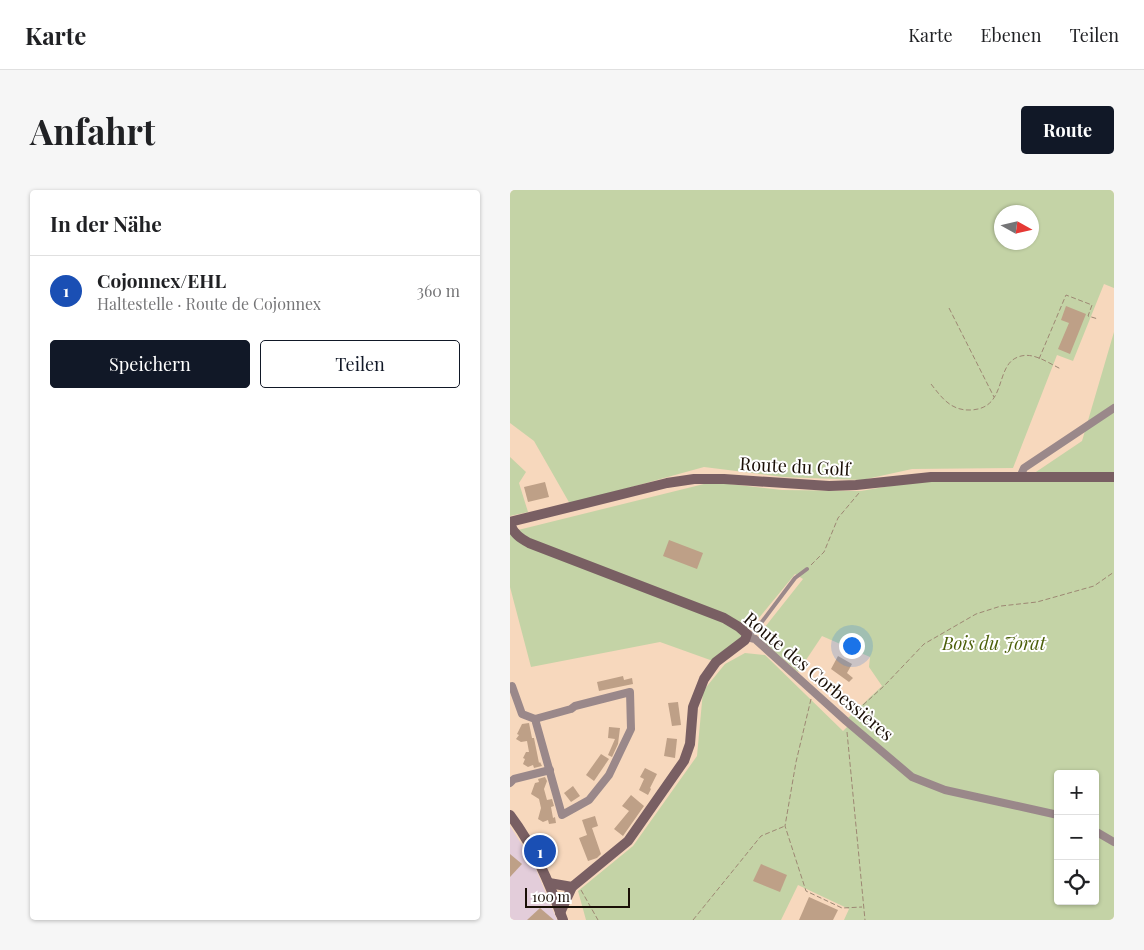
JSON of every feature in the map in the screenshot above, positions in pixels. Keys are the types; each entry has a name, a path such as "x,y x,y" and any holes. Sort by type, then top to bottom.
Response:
{"street":[{"path":"1020,477 1024,468 1114,408"},
{"name":"Route du Golf","path":"510,523 679,480 724,479 829,486 868,484 926,477 1114,477"},
{"name":"Route des Corbessières","path":"510,523 514,532 529,543 724,618 743,630 747,637 755,640 912,777 945,790 1054,814"},
{"path":"562,917 574,885 628,841 687,755 690,744 693,707 704,679 716,662 747,637"},
{"path":"512,686 522,714 535,719 571,709 575,706 630,692 630,729 609,775 589,800 562,815 535,719"},
{"path":"510,781 550,770"},
{"path":"510,815 529,842 549,883 562,917"},
{"path":"1099,833 1114,842"},
{"path":"549,883 574,885"}],"lane":[{"path":"747,637 755,631 795,578 806,570"}],"path":[{"path":"1039,359 1066,295 1092,305 1088,316 1098,319"},
{"path":"949,308 995,397"},
{"path":"931,384 944,401 959,409 978,409 988,404 995,397 1007,367 1012,360 1026,355 1061,369"},
{"path":"806,570 824,552 838,518 868,484"},
{"path":"865,920 846,721 884,686 924,644 976,614 1000,606 1037,602 1094,586 1114,572"},
{"path":"813,690 796,762 785,826 806,891 842,908 863,906"},
{"path":"693,920 761,836 785,826"},
{"path":"574,885 598,920"}],"shaded area":[{"path":"510,826 533,862 557,920 510,920"}],"green space":[{"path":"510,190 1114,190 1114,288 1104,284 1073,361 1057,355 1013,468 912,469 862,480 783,477 704,467 570,504 534,441 510,423"},
{"name":"Bois du Jorat","path":"1114,332 1114,920 844,920 849,909 798,885 781,920 586,920 578,891 633,846 697,756 703,691 725,664 745,653 765,655 843,731 852,722 848,718 882,686 869,667 870,657 822,636 798,672 761,640 761,632 803,579 795,574 745,635 713,661 660,642 531,667 510,587 510,532 712,482 782,490 861,491 913,482 1024,480 1082,441"},
{"path":"510,457 526,472 519,483 528,512 510,516"}],"building":[{"path":"1066,306 1086,314 1070,354 1058,349 1069,323 1061,320"},
{"path":"545,482 549,497 528,502 524,487"},
{"path":"669,540 703,553 697,569 663,556"},
{"path":"838,656 852,664 847,673 853,678 849,682 831,669"},
{"path":"623,676 624,680 632,678 633,684 599,691 597,682"},
{"path":"678,702 681,725 672,726 668,703"},
{"path":"529,723 539,763 542,766 534,768 533,765 528,767 523,764 526,752 529,752 527,741 521,742 516,739 522,724"},
{"path":"609,727 620,728 618,744 612,757 608,755 615,739 608,738"},
{"path":"667,738 677,739 675,758 664,756"},
{"path":"601,754 609,759 594,781 586,775"},
{"path":"645,768 657,774 648,795 639,790 644,779 640,777"},
{"path":"545,777 547,781 544,789 547,800 552,799 554,806 551,807 556,823 549,824 548,820 543,822 538,819 541,808 539,799 531,794 535,783 539,782 538,779"},
{"path":"573,786 580,796 571,802 564,793"},
{"path":"631,795 644,806 623,836 614,829 629,811 622,806"},
{"path":"595,816 598,826 592,828 601,854 597,858 588,861 579,838 587,835 582,820"},
{"path":"510,854 522,864 510,877"},
{"path":"761,864 787,875 780,892 753,881"},
{"path":"809,897 838,910 833,920 799,920"},
{"path":"540,908 554,920 527,920"}],"place":[{"name":"Cojonnex/EHL","path":"540,851"}]}
